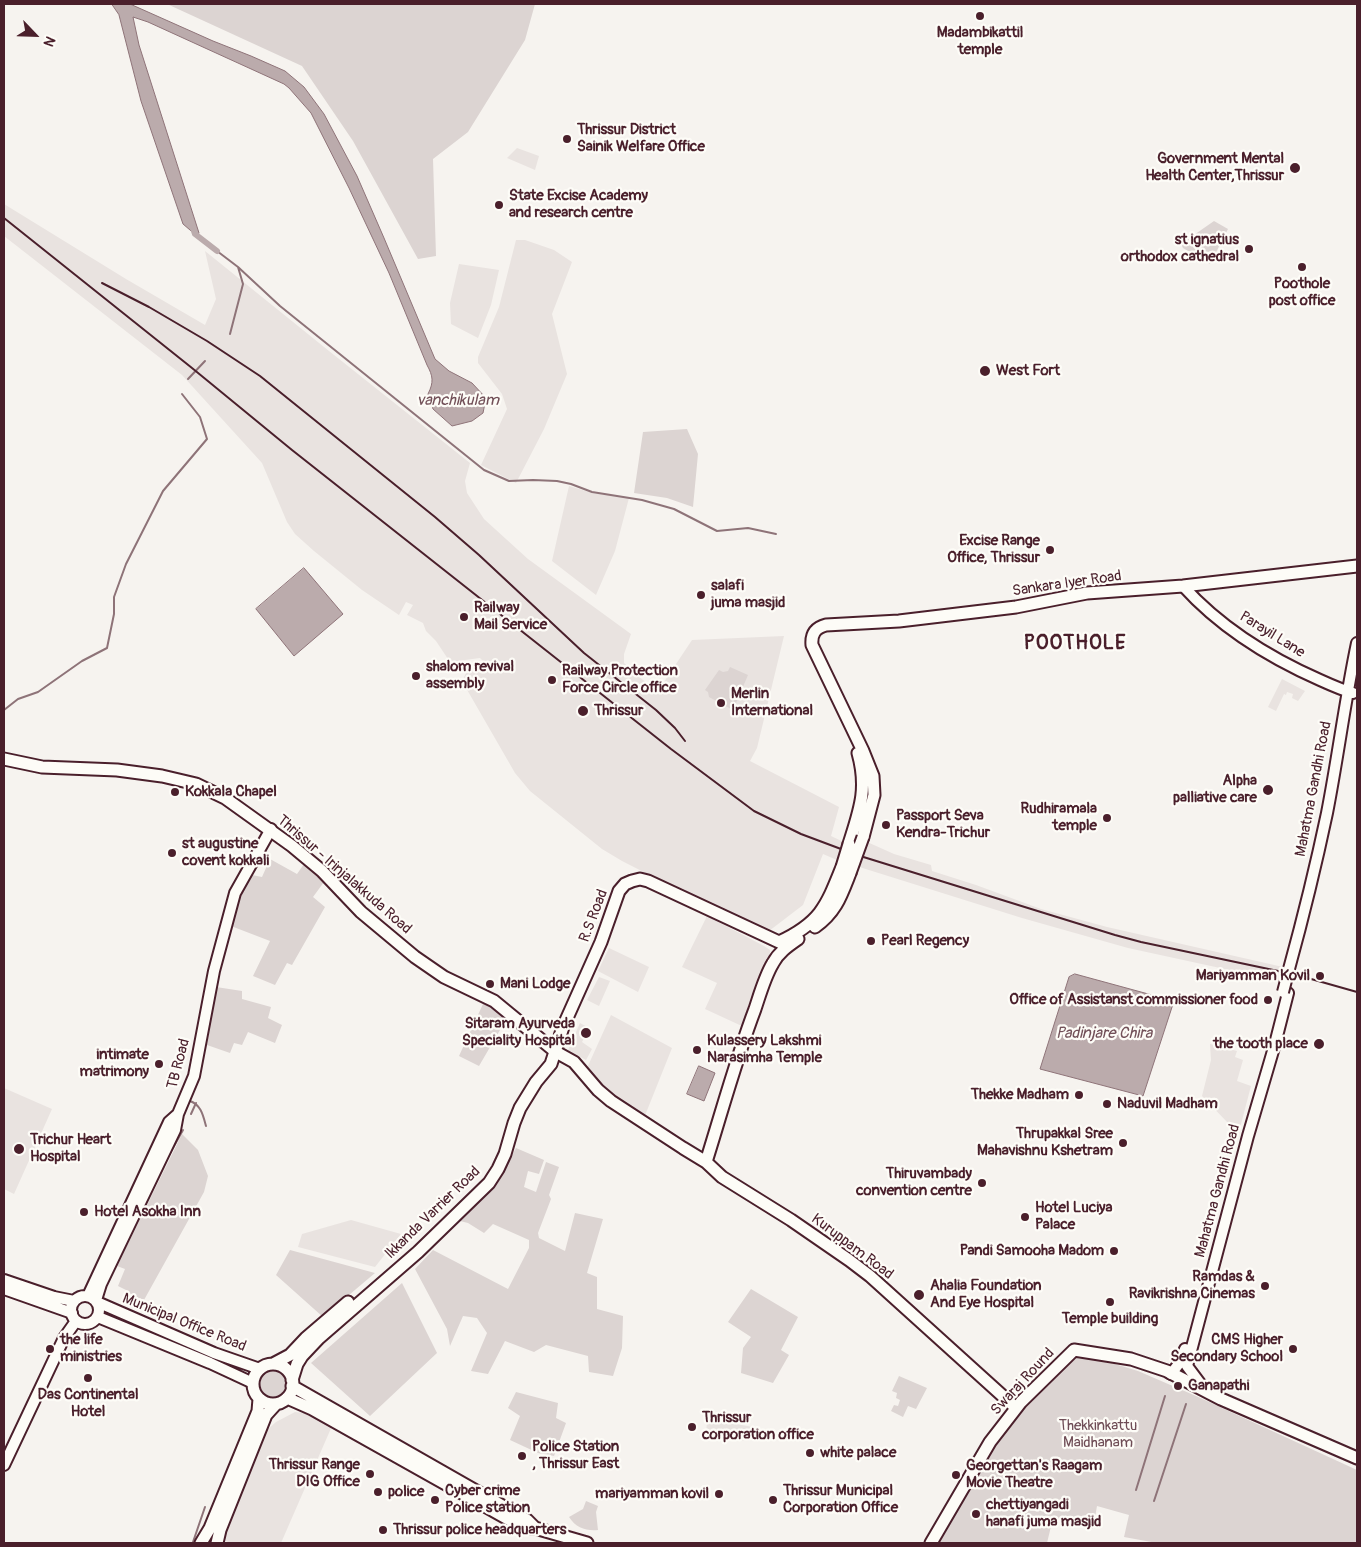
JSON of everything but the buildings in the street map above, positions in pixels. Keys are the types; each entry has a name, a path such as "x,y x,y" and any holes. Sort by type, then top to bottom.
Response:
{"main road":[{"name":"Sankara Iyer Road","path":"851,727 812,645 813,633 818,627 899,621 1016,607 1087,593 1183,586 1357,566"},
{"name":"Parayil Lane","path":"1183,586 1215,616 1255,645 1292,666 1351,692"},
{"name":"Mahatma Gandhi Road","path":"1206,1392 1187,1366 1248,1136 1275,1044 1291,971 1329,829 1357,643"},
{"name":"Mahatma Gandhi Road","path":"1351,692 1357,676"},
{"path":"846,870 863,837 874,795 873,776 869,764 851,727"},
{"path":"706,1162 721,1107 776,952 775,945 823,921 839,901 846,870 849,844 859,813 864,788 862,766 851,727"},
{"name":"Thrissur - Irinjalakkuda Road","path":"4,758 42,767 117,770 162,776 182,780 211,790 226,798 271,829 322,871 361,912 415,957 444,977 494,1001 556,1052 574,1062 598,1090 611,1101 706,1162"},
{"name":"TB Road","path":"94,1299 169,1122 178,1114 194,1076 214,971 235,893 271,829"},
{"name":"R.S Road","path":"556,1052 563,1027 601,942 617,894 628,882 640,879 648,881 779,942"},
{"path":"772,964 780,953 779,942"},
{"name":"Mahatma Gandhi Road","path":"1171,1374 1181,1361 1191,1328 1239,1149 1286,992"},
{"name":"Ikkanda Varrier Road","path":"272,1364 290,1355 306,1338 415,1246 466,1198 484,1178 493,1164 520,1092 530,1077 556,1052"},
{"name":"Ikkanda Varrier Road","path":"292,1383 297,1364 319,1338 418,1252 489,1183 505,1154 520,1108 536,1082 548,1070 556,1052"},
{"name":"Kuruppam Road","path":"706,1162 722,1177 791,1220 870,1276 1016,1408"},
{"path":"4,1280 54,1297 74,1301 80,1297 94,1299 100,1310 98,1317 85,1324 74,1317 4,1288"},
{"name":"Municipal Office Road","path":"94,1299 214,1353 260,1369"},
{"path":"4,1465 74,1317 74,1301"},
{"path":"98,1317 210,1362 253,1383"},
{"name":"Swaraj Round","path":"931,1543 990,1442 1016,1408 1074,1350 1131,1359 1171,1374 1206,1392 1357,1458"},
{"path":"276,1404 270,1404 259,1399 253,1390 256,1374 260,1369 272,1364 285,1369 292,1383 528,1520 535,1528"},
{"path":"201,1543 216,1543 266,1414 276,1404 287,1398 292,1383"},
{"path":"287,1398 312,1409 524,1528 535,1528 587,1543"},
{"path":"201,1543 210,1528 258,1411 259,1399"}],"shaded area":[{"path":"517,148 539,156 535,170 507,158"},
{"path":"4,204 205,325 216,299 205,251 470,463 465,481 467,493 484,519 528,559 631,634 624,654 624,663 658,691 692,640 784,636 757,748 750,761 839,807 831,836 852,846 856,837 894,854 931,865 932,871 1041,909 1107,927 1283,967 1280,981 1128,948 1022,918 823,854 803,905 769,931 683,892 602,849 530,791 515,773 462,681 469,667 486,664 480,658 450,662 436,641 426,631 423,623 407,615 413,605 406,602 399,615 362,590 295,534 287,522 262,463 182,375 4,236"},
{"path":"516,240 525,240 554,250 572,262 552,314 567,374 544,429 516,483 481,465 507,409 502,394 478,363 478,357 499,307"},
{"path":"459,264 499,270 491,305 478,338 451,324 450,303"},
{"path":"569,486 593,493 629,498 615,551 596,595 552,561"},
{"path":"1282,679 1305,691 1298,701 1292,698 1293,694 1287,692 1286,695 1284,694 1276,711 1268,707"},
{"path":"707,916 770,950 770,957 744,1027 705,1009 717,983 682,967"},
{"path":"609,948 649,967 638,992 598,971"},
{"path":"599,977 610,981 599,1006 587,1000"},
{"path":"611,1015 672,1048 644,1118 626,1106 599,1083 587,1068"},
{"path":"580,1023 589,1028 582,1042 592,1049 586,1060 568,1050"},
{"path":"1210,1044 1237,1051 1235,1057 1243,1060 1237,1081 1251,1086 1240,1128 1228,1123 1202,1096 1211,1060"},
{"name":"Trichur Heart Hospital","path":"4,1088 52,1109 14,1194 4,1189"},
{"path":"351,1220 401,1234 375,1267 298,1247 302,1234"},
{"path":"295,1412 304,1413 332,1426 281,1543 229,1543 226,1541 225,1531 266,1431 276,1422"},
{"path":"707,1419 753,1427 750,1441 706,1438"}],"green space":[{"path":"167,4 535,4 525,40 468,132 433,159 436,256 418,259 353,141 302,66"},
{"path":"1214,221 1228,229 1210,264 1183,248 1181,244"},
{"path":"687,429 698,454 693,507 667,498 634,493 643,432"},
{"path":"730,667 748,675 733,710 709,697 708,692 705,690 719,670 723,672 728,671"},
{"path":"270,859 297,874 304,864 324,882 313,897 325,907 292,965 287,963 275,985 253,976 270,941 231,926 240,896 252,875 262,877"},
{"path":"216,987 242,991 242,999 271,1007 268,1018 282,1025 275,1043 248,1032 242,1045 234,1043 230,1053 207,1045"},
{"path":"483,1004 494,1007 507,1018 479,1066 459,1056"},
{"path":"182,1134 198,1150 208,1176 204,1192 144,1300 127,1293 128,1291 118,1286 125,1269 117,1266"},
{"path":"516,1148 544,1160 539,1174 528,1171 524,1187 536,1192 546,1162 559,1167 549,1195 551,1199 538,1233 539,1238 565,1251 575,1213 603,1219 587,1273 597,1277 597,1309 623,1316 622,1348 613,1376 589,1372 588,1356 546,1345 534,1352 505,1341 488,1374 471,1371 487,1333 477,1318 463,1316 450,1346 447,1329 415,1269 433,1250 508,1289 529,1248 529,1240 493,1224 484,1233 468,1223 460,1221 498,1180"},
{"path":"290,1250 375,1273 323,1317 276,1275"},
{"path":"402,1283 437,1353 370,1416 311,1363"},
{"path":"751,1289 798,1317 781,1350 789,1355 773,1383 741,1373 743,1348 751,1337 728,1322"},
{"name":"Thekkinkattu Maidhanam","path":"1077,1358 1105,1361 1138,1371 1357,1470 1357,1543 1157,1543 1124,1537 1129,1515 1097,1506 1093,1529 1053,1518 1047,1543 937,1543 982,1464 998,1440 1040,1390"},
{"path":"273,1371 282,1375 286,1384 282,1393 273,1397 264,1393 260,1384 264,1375"},
{"path":"899,1376 927,1388 916,1409 908,1406 903,1417 891,1411 894,1405 898,1406 900,1400 896,1398 897,1393 892,1391"},
{"path":"516,1392 558,1403 556,1418 566,1423 554,1456 538,1453 510,1440 520,1416 508,1408"},
{"path":"586,1501 598,1506 596,1512 598,1530 582,1528 569,1517 583,1509"}],"water":[{"name":"vanchikulam","path":"112,4 130,4 251,56 285,71 304,87 324,114 357,176 435,359 449,371 472,383 486,398 483,413 472,421 452,426 433,409 428,394 432,382 431,372 389,273 311,113 289,88 284,84 148,22 133,17 139,45 199,233 197,236 183,224 141,101 119,15"},
{"path":"304,568 343,614 294,656 256,609"},
{"name":"Padinjare Chira","path":"1075,974 1174,1001 1143,1096 1040,1069 1069,977"},
{"path":"699,1066 715,1073 704,1101 687,1094"}],"waterway":[{"path":"193,228 195,234 217,251"},
{"path":"217,251 238,267 243,284 230,334"},
{"name":"vanchikulam","path":"238,267 280,306 484,470 509,481 557,481 592,492 642,500 674,509 717,531 748,528 776,534"},
{"path":"188,379 205,361"},
{"path":"4,710 18,699 38,692 82,661 107,648 114,614 114,597 126,564 163,491 207,439 200,417 182,394"},
{"path":"190,1101 203,1114 206,1126"},
{"path":"191,1114 196,1103"},
{"path":"165,1162 183,1130"},
{"path":"1136,1490 1165,1396"},
{"path":"1154,1501 1186,1404"},
{"path":"193,1542 205,1507"}],"railway":[{"path":"4,218 292,450 671,749 754,811 801,834 857,855 1115,935 1297,975 1357,992"},
{"path":"102,283 149,307 207,341 260,376 435,517 479,555 584,653 656,710 675,728 685,741"}],"place":[{"name":"Madambikattil temple","path":"980,16"},
{"name":"Thrissur District Sainik Welfare Office","path":"567,139"},
{"name":"Government Mental Health Center,Thrissur","path":"1295,168"},
{"name":"State Excise Academy and research centre","path":"499,205"},
{"name":"st ignatius orthodox cathedral","path":"1249,249"},
{"name":"Poothole post office","path":"1302,267"},
{"name":"West Fort","path":"985,371"},
{"name":"Excise Range Office, Thrissur","path":"1050,550"},
{"name":"salafi juma masjid","path":"701,595"},
{"name":"Railway Mail Service","path":"464,617"},
{"name":"shalom revival assembly","path":"416,676"},
{"name":"Railway Protection Force Circle office","path":"552,680"},
{"name":"Merlin International","path":"721,703"},
{"name":"Thrissur","path":"583,711"},
{"name":"Alpha palliative care","path":"1268,790"},
{"name":"Kokkala Chapel","path":"175,792"},
{"name":"Rudhiramala temple","path":"1107,818"},
{"name":"Passport Seva Kendra-Trichur","path":"886,825"},
{"name":"st augustine covent kokkali","path":"172,853"},
{"name":"Pearl Regency","path":"871,941"},
{"name":"Mariyamman Kovil","path":"1320,976"},
{"name":"Mani Lodge","path":"490,984"},
{"name":"Office of Assistanst commissioner food","path":"1268,1000"},
{"name":"Sitaram Ayurveda Speciality Hospital","path":"586,1033"},
{"name":"the tooth place","path":"1319,1044"},
{"name":"Kulassery Lakshmi Narasimha Temple","path":"697,1050"},
{"name":"intimate matrimony","path":"159,1064"},
{"name":"Thekke Madham","path":"1079,1095"},
{"name":"Naduvil Madham","path":"1107,1104"},
{"name":"Thrupakkal Sree Mahavishnu Kshetram","path":"1123,1143"},
{"name":"Trichur Heart Hospital","path":"19,1149"},
{"name":"Thiruvambady convention centre","path":"982,1183"},
{"name":"Hotel Asokha Inn","path":"84,1212"},
{"name":"Hotel Luciya Palace","path":"1025,1217"},
{"name":"Pandi Samooha Madom","path":"1114,1251"},
{"name":"Ramdas & Ravikrishna Cinemas","path":"1265,1286"},
{"name":"Ahalia Foundation And Eye Hospital","path":"919,1295"},
{"name":"Temple building","path":"1110,1302"},
{"name":"the life ministries","path":"50,1349"},
{"name":"CMS Higher Secondary School","path":"1293,1349"},
{"name":"Das Continental Hotel","path":"88,1378"},
{"name":"Ganapathi","path":"1178,1386"},
{"name":"Thrissur corporation office","path":"692,1427"},
{"name":"white palace","path":"810,1453"},
{"name":"Police Station , Thrissur East","path":"522,1456"},
{"name":"Thrissur Range DIG Office","path":"370,1474"},
{"name":"Georgettan's Raagam Movie Theatre","path":"956,1475"},
{"name":"police","path":"378,1492"},
{"name":"mariyamman kovil","path":"719,1494"},
{"name":"Cyber crime Police station","path":"435,1500"},
{"name":"Thrissur Municipal Corporation Office","path":"773,1500"},
{"name":"chettiyangadi hanafi juma masjid","path":"976,1514"},
{"name":"Thrissur police headquarters","path":"383,1530"}],"district":[{"name":"POOTHOLE","path":"1075,644"}]}
